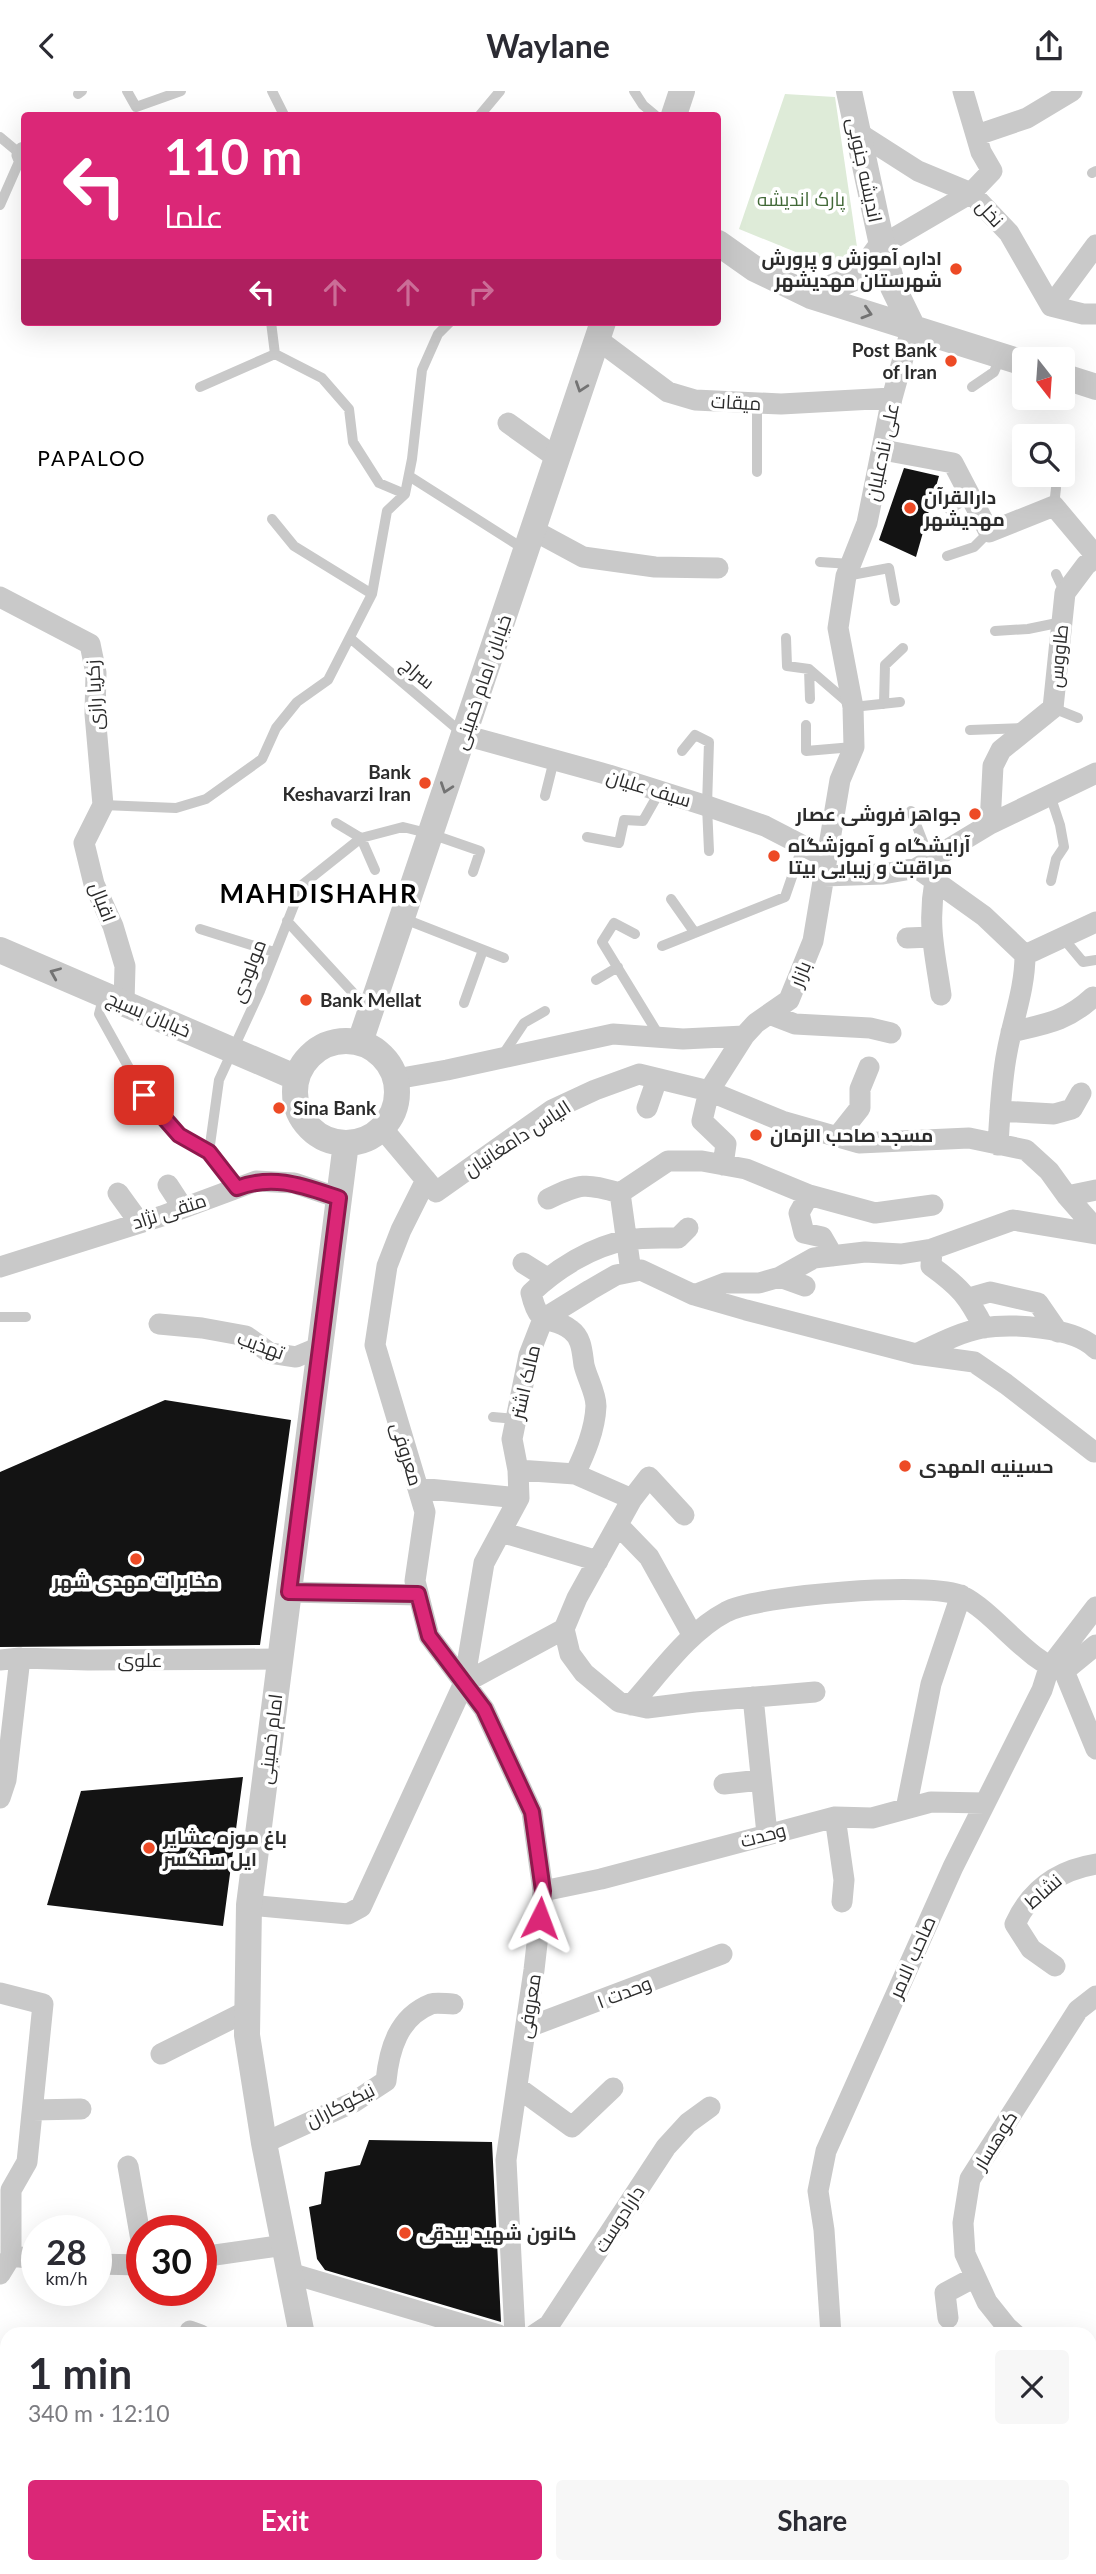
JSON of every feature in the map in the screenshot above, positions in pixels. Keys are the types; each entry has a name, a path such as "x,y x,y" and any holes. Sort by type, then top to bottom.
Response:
{"street":[{"path":"675,112 682,91"},
{"name":"اندیشه جنوبی","path":"849,91 882,246 893,287 912,326"},
{"path":"811,296 859,276 882,246 971,193 992,171 981,152 963,91"},
{"path":"977,135 1027,118 1073,91"},
{"name":"نخل","path":"857,132 918,171 971,193 1009,233 1051,306"},
{"path":"721,245 755,269 811,296 1012,360"},
{"path":"1096,246 1051,306 1083,314 1096,314"},
{"name":"علی نادعلیان","path":"854,747 853,707 838,628 849,570 867,523 892,398 912,326"},
{"name":"میقات","path":"600,330 668,392 695,400 781,404 892,398"},
{"name":"خیابان امام خمینی","path":"360,1042 600,330"},
{"path":"1075,380 1096,387"},
{"path":"508,423 557,458"},
{"path":"883,450 953,463 989,531 1055,497 1096,556"},
{"path":"530,540 583,557 654,567 718,568"},
{"name":"طاووس","path":"990,824 993,766 1001,750 1053,708 1062,622 1060,584 1096,556"},
{"name":"زکریا رازی","path":"0,597 90,644 96,673 95,714 103,805"},
{"name":"سیف علیان","path":"464,735 660,791 765,826 803,845 826,867"},
{"name":"بازار","path":"709,1091 744,1036 755,1023 789,1000 799,977 813,941 840,780 854,747"},
{"path":"826,867 883,874 923,864 990,824 1096,773"},
{"name":"اقبال","path":"103,805 85,843 94,884 113,926 125,966 114,999"},
{"path":"923,864 935,881 984,916 1026,955 1025,980 1011,1032 1002,1081 998,1145"},
{"path":"935,881 930,909 942,995"},
{"path":"1026,955 1096,922"},
{"path":"908,938 932,937"},
{"name":"خیابان بسیج","path":"0,950 297,1078"},
{"path":"1011,1032 1055,1021 1077,1012 1093,997"},
{"path":"769,1014 795,1024 870,1028 891,1033"},
{"path":"396,1079 613,1034 683,1039 744,1036"},
{"path":"347,1041 360,1042 383,1056 396,1079 398,1092 396,1105 382,1128 359,1141 346,1143 320,1135 302,1117 295,1091 302,1066 321,1047 347,1041"},
{"path":"837,1137 860,1108 860,1089 869,1067"},
{"name":"الیاس دامغانیان","path":"431,1186 551,1110 639,1074 709,1091 782,1121 859,1143 969,1138 1026,1150 1049,1171 1096,1231"},
{"path":"648,1108 657,1079"},
{"path":"709,1091 702,1121 726,1145 723,1165"},
{"path":"1000,1111 1054,1114 1072,1109 1081,1093"},
{"path":"382,1128 431,1186"},
{"name":"امام خمینی","path":"300,2327 264,2143 247,2035 249,1905 346,1143"},
{"path":"548,1199 566,1190 589,1184 620,1193 668,1161 702,1161 746,1169 809,1195 875,1213 933,1205"},
{"name":"متقی نژاد","path":"0,1267 183,1208 256,1181 294,1183 339,1198"},
{"path":"168,1185 183,1208"},
{"name":"معروفی","path":"431,1186 401,1230 387,1266 375,1345 425,1512 415,1581 429,1636 484,1709 532,1812 543,1891 506,2161 515,2327"},
{"path":"1067,1196 1096,1190"},
{"path":"118,1193 139,1222"},
{"path":"620,1193 631,1272 641,1270 694,1295 916,1354 974,1362 1095,1452"},
{"path":"809,1195 799,1213 804,1233 822,1237 833,1257"},
{"path":"694,1295 725,1283 759,1283 780,1277 814,1258 865,1252 901,1254 932,1249 1013,1220 1096,1231"},
{"path":"575,1474 588,1448 596,1405 585,1370 580,1340 570,1329 543,1319 534,1306 531,1293 547,1278 570,1263 626,1240 678,1238 688,1228"},
{"path":"932,1249 931,1266 969,1298 984,1328"},
{"path":"523,1263 547,1278"},
{"name":"مالک اشتر","path":"249,1905 348,1914 360,1907 464,1683 484,1563 519,1498 518,1470 512,1439 529,1355 543,1319 615,1275 631,1272"},
{"path":"780,1277 805,1286"},
{"path":"969,1298 990,1292 1038,1303 1058,1332"},
{"name":"تهذیب","path":"159,1324 246,1336 270,1353 296,1357 320,1347"},
{"path":"916,1354 956,1335 984,1328 1032,1327 1088,1341 1096,1349"},
{"path":"518,1470 575,1474 632,1499"},
{"path":"464,1683 564,1629 632,1499 649,1476 684,1515"},
{"path":"418,1488 519,1498"},
{"path":"618,1525 649,1557 693,1636"},
{"path":"501,1532 598,1561"},
{"path":"631,1705 693,1636 727,1611 763,1602 830,1593 925,1589 961,1595 1056,1669 1096,1749"},
{"path":"289,1592 418,1594"},
{"path":"906,1809 932,1684 961,1595"},
{"name":"صاحب الامر","path":"830,2327 824,2230 818,2191 827,2151 953,1867 1042,1690 1096,1607"},
{"path":"564,1629 570,1654 584,1673 618,1702 647,1708 815,1692"},
{"path":"1056,1669 1096,1645"},
{"path":"1,1794 6,1780 10,1659"},
{"name":"علوی","path":"10,1659 281,1659"},
{"path":"753,1697 767,1834"},
{"path":"724,1784 761,1780"},
{"name":"وحدت","path":"543,1891 615,1875 835,1817 872,1818 931,1802 985,1803"},
{"path":"835,1817 844,1880 842,1902"},
{"name":"نشاط","path":"1055,1966 1031,1949 1015,1924 1023,1905 1044,1885 1071,1868 1096,1864"},
{"name":"وحدت ۱","path":"526,2028 722,1954"},
{"path":"0,1993 43,2004 27,2162 11,2190 5,2265"},
{"name":"کوهسار","path":"1004,2327 986,2302 965,2254 963,2223 970,2179 1078,2010 1096,1996"},
{"name":"نیکوکاران","path":"264,2143 354,2102 386,2081 396,2034 414,2014 433,2003 453,2004"},
{"path":"161,2054 247,2011"},
{"path":"517,2087 572,2127 613,2088"},
{"name":"دارادوست","path":"550,2327 666,2147 688,2123 710,2107"},
{"path":"33,2110 81,2109"},
{"path":"128,2166 137,2215"},
{"path":"217,2255 285,2245"},
{"path":"290,2273 472,2327"},
{"path":"948,2318 945,2293 975,2277"}],"lane":[{"path":"127,91 136,107 181,91"},
{"path":"272,91 282,112"},
{"path":"482,112 500,91"},
{"path":"634,91 651,112"},
{"path":"0,138 21,153"},
{"path":"0,205 21,161"},
{"path":"272,326 275,354"},
{"path":"103,805 176,808 206,799 262,759 276,728 297,702 328,680 372,594 387,511 405,494 422,370 438,334 445,326"},
{"path":"200,387 275,354"},
{"path":"275,354 323,378 349,409 353,442 379,483 405,494"},
{"path":"972,387 1012,360"},
{"path":"757,403 757,472"},
{"path":"409,476 530,540"},
{"path":"949,509 971,498"},
{"path":"272,519 294,546 372,594"},
{"path":"947,556 974,547 989,531"},
{"path":"820,562 849,570 889,568 895,601"},
{"path":"995,631 1028,629 1062,622"},
{"name":"سراج","path":"349,638 464,735"},
{"path":"786,638 787,666 809,669 853,707 900,702"},
{"path":"884,704 885,665 902,648"},
{"path":"809,669 810,699"},
{"path":"1053,708 1078,718"},
{"path":"806,725 806,751 854,747"},
{"path":"970,730 1026,728"},
{"path":"682,751 695,735 709,742 709,851"},
{"path":"545,796 555,760"},
{"path":"587,837 619,843 624,820 643,821 660,791"},
{"path":"1050,796 1064,846 1056,859 1051,881"},
{"path":"911,811 923,864"},
{"path":"336,823 361,838 375,870"},
{"name":"مولودی","path":"209,1152 219,1080 260,991 302,885 361,838 403,827 480,851 473,872"},
{"path":"662,946 785,897 803,845"},
{"path":"671,899 695,933"},
{"path":"402,918 504,958"},
{"path":"287,921 370,1012"},
{"path":"635,934 614,923 602,942 660,1037"},
{"path":"200,929 274,952"},
{"path":"1063,938 1083,962 1096,960"},
{"path":"464,1003 483,950"},
{"path":"596,980 618,967"},
{"path":"114,999 99,1014 144,1095 179,1135 209,1152 237,1188"},
{"path":"500,1058 524,1023 545,1011"},
{"path":"0,1317 26,1317"},
{"path":"493,1417 516,1419"}],"green space":[{"name":"پارک اندیشه","path":"785,94 835,97 857,247 830,266 739,229"}],"building":[{"name":"دارالقرآن مهدیشهر","path":"904,468 939,476 916,557 879,540"},
{"name":"مخابرات مهدی شهر","path":"165,1400 291,1420 260,1645 0,1647 0,1472"},
{"name":"باغ موزه عشایر ایل سنگسر","path":"243,1777 223,1926 47,1905 81,1791"},
{"name":"کانون شهید بیدقی","path":"369,2140 492,2142 501,2322 325,2270 317,2259 309,2207 321,2204 325,2172 360,2165"}],"place":[{"name":"اداره آموزش و پرورش شهرستان مهدیشهر","path":"956,269"},
{"name":"Post Bank of Iran","path":"951,361"},
{"name":"دارالقرآن مهدیشهر","path":"910,508"},
{"name":"Bank Keshavarzi Iran","path":"425,783"},
{"name":"جواهر فروشی عصار","path":"975,814"},
{"name":"آرایشگاه و آموزشگاه مراقبت و زیبایی بیتا","path":"774,856"},
{"name":"Bank Mellat","path":"306,1000"},
{"name":"Sina Bank","path":"279,1108"},
{"name":"مسجد صاحب الزمان","path":"756,1135"},
{"name":"حسینیه المهدی","path":"905,1466"},
{"name":"مخابرات مهدی شهر","path":"136,1559"},
{"name":"باغ موزه عشایر ایل سنگسر","path":"149,1848"},
{"name":"کانون شهید بیدقی","path":"405,2233"}],"district":[{"name":"PAPALOO","path":"92,459"},
{"name":"MAHDISHAHR","path":"319,894"}],"route":[{"path":"144,1095 179,1135 209,1152 237,1188 256,1181 294,1183 339,1198 289,1592 418,1594 429,1636 484,1709 532,1812 543,1891 540,1918"}]}
